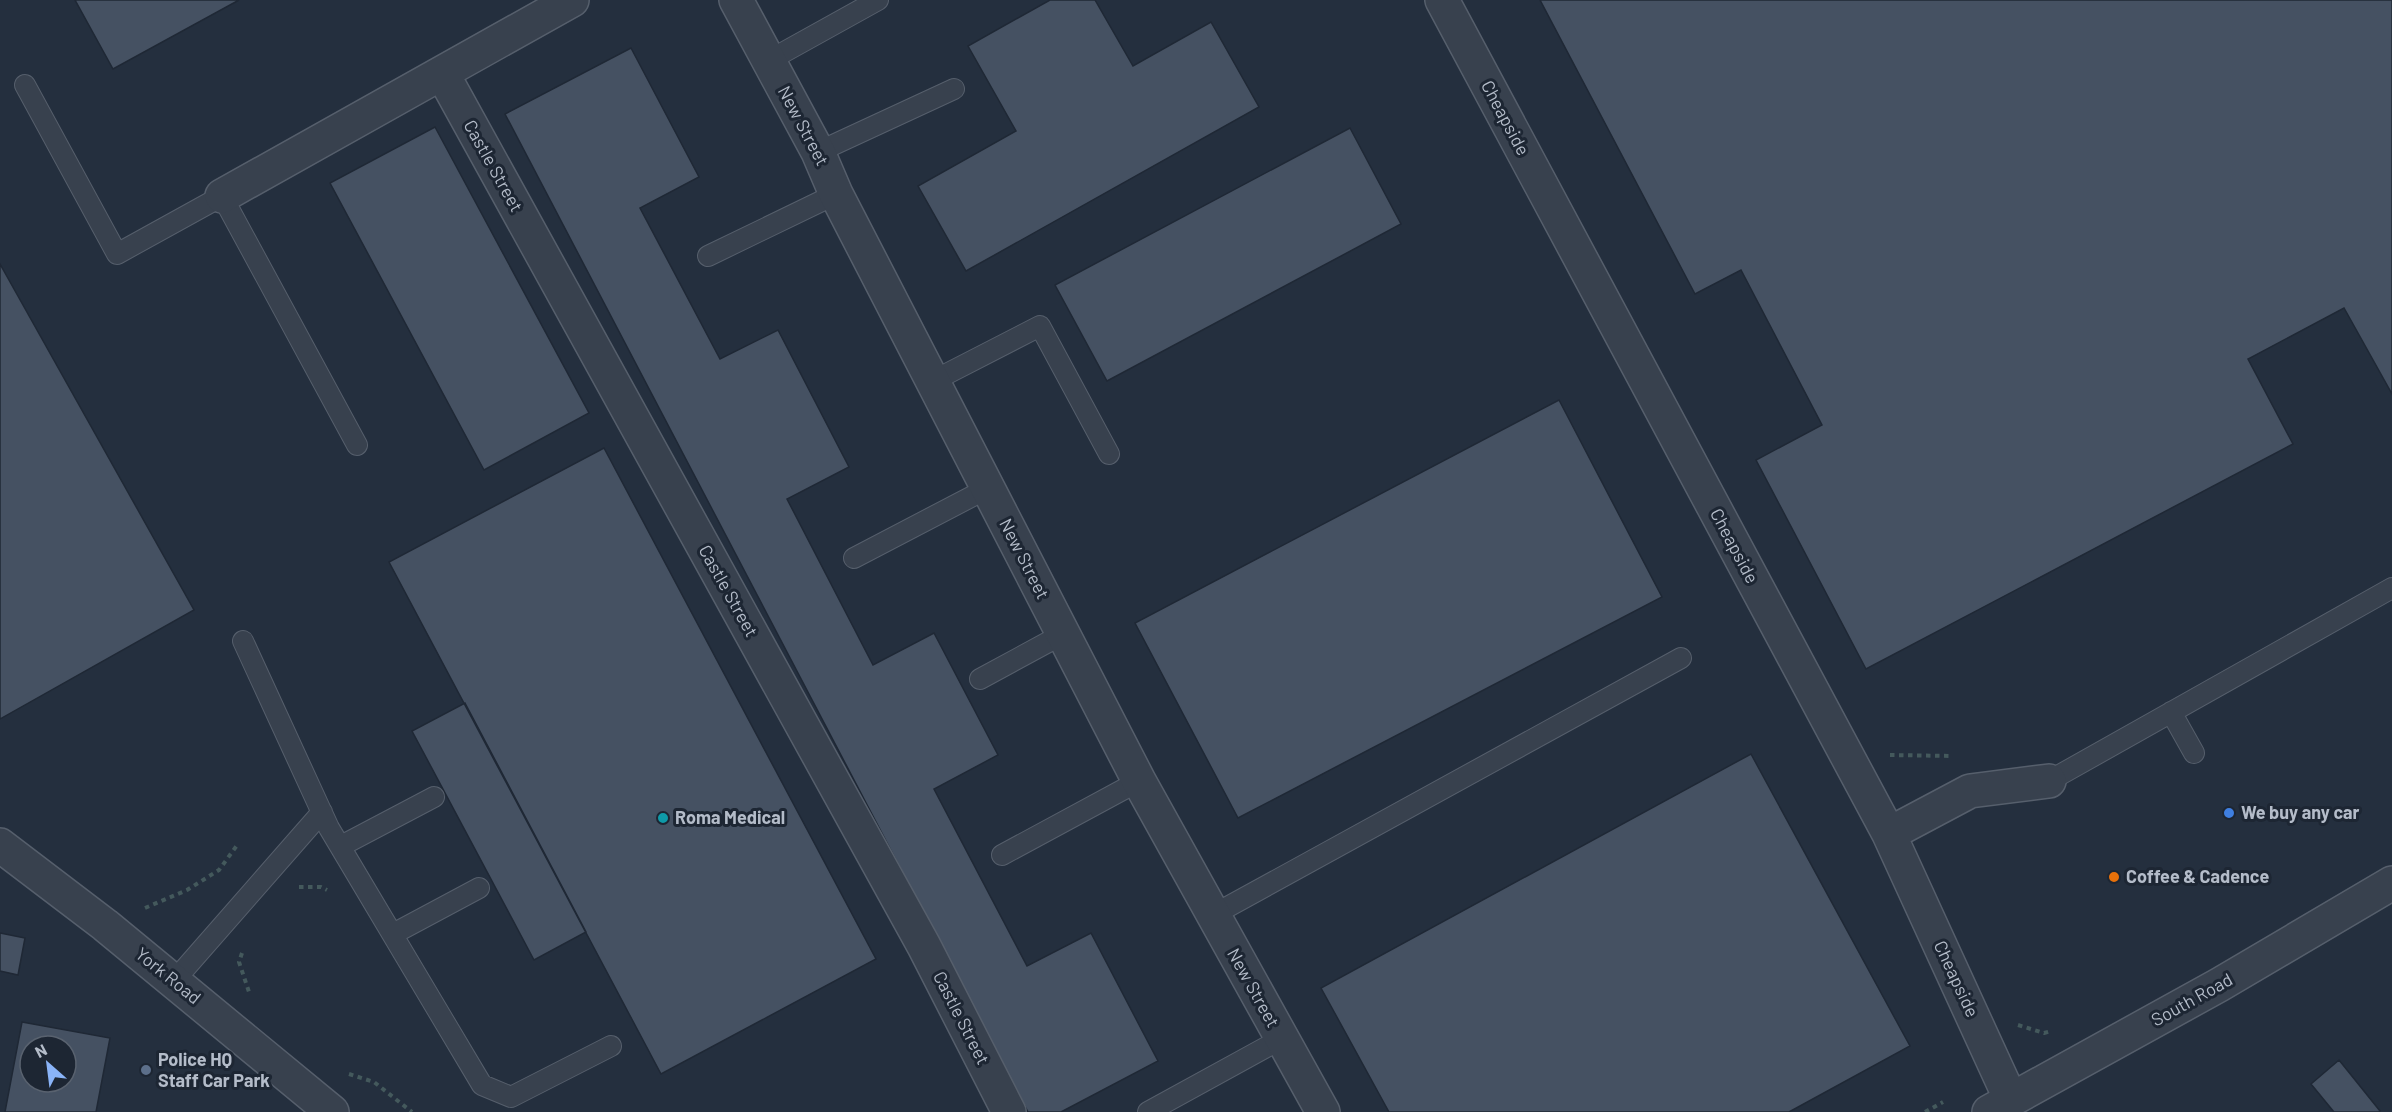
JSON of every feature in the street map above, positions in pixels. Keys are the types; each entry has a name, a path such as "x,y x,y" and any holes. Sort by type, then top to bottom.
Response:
{"street":[{"path":"222,196 572,0"},
{"name":"New Street","path":"736,0 818,152 836,194 1139,781 1323,1112"},
{"name":"Cheapside","path":"1442,0 1889,834 2000,1106"},
{"name":"Castle Street","path":"442,73 924,946 1009,1112"},
{"path":"1889,834 1970,791 2049,781"},
{"name":"York Road","path":"0,845 105,925 332,1112"},
{"name":"South Road","path":"2000,1106 2219,985 2392,883"}],"lane":[{"path":"768,61 878,0"},
{"path":"26,85 117,254 222,196 357,445"},
{"path":"818,152 954,89"},
{"path":"708,256 836,194"},
{"path":"933,381 1040,326 1108,454"},
{"path":"854,558 988,488"},
{"path":"2049,781 2392,588"},
{"path":"980,680 1063,634"},
{"path":"243,641 322,812 483,1085 510,1097 611,1046"},
{"path":"1214,915 1681,658"},
{"path":"2171,712 2194,753"},
{"path":"1002,855 1139,781"},
{"path":"341,846 434,797"},
{"path":"174,981 322,812"},
{"path":"393,934 479,888"},
{"path":"1148,1112 1281,1039"}],"path":[{"path":"144,908 187,890 219,870 238,844"},
{"path":"295,887 321,887 331,891"},
{"path":"242,952 239,962 249,994"},
{"path":"2010,1018 2017,1024 2044,1033 2054,1030"},
{"path":"342,1072 374,1082 412,1112"},
{"path":"1925,1112 1942,1102"}],"building":[{"path":"75,0 239,0 113,69"},
{"path":"1050,0 1095,0 1133,66 1211,22 1259,107 966,271 918,186 1016,131 968,46"},
{"path":"1540,0 2392,0 2392,394 2344,308 2248,359 2293,444 1866,669 1756,460 1822,425 1741,270 1695,294"},
{"path":"631,48 699,177 640,208 720,359 778,330 849,467 787,499 873,665 934,633 998,755 934,789 1027,966 1091,933 1158,1061 1061,1112 1028,1112 505,114"},
{"path":"435,127 589,413 484,470 330,183"},
{"path":"1350,128 1401,224 1107,381 1055,285"},
{"path":"0,264 194,610 0,719"},
{"path":"1559,400 1662,597 1238,818 1135,623"},
{"name":"Roma Medical","path":"604,448 876,959 661,1074 389,562"},
{"path":"465,703 586,932 534,960 412,731"},
{"path":"1751,754 1910,1046 1789,1112 1389,1112 1321,988"},
{"path":"0,933 25,938 18,975 0,971"},
{"path":"22,1022 110,1038 96,1112 5,1112 18,1043 18,1094 78,1094 78,1034 20,1034"},
{"path":"2339,1060 2379,1112 2334,1112 2311,1084"}],"place":[{"name":"We buy any car","path":"2229,813"},
{"name":"Roma Medical","path":"663,818"},
{"name":"Coffee & Cadence","path":"2114,877"},
{"name":"Police HQ Staff Car Park","path":"146,1070"}]}
